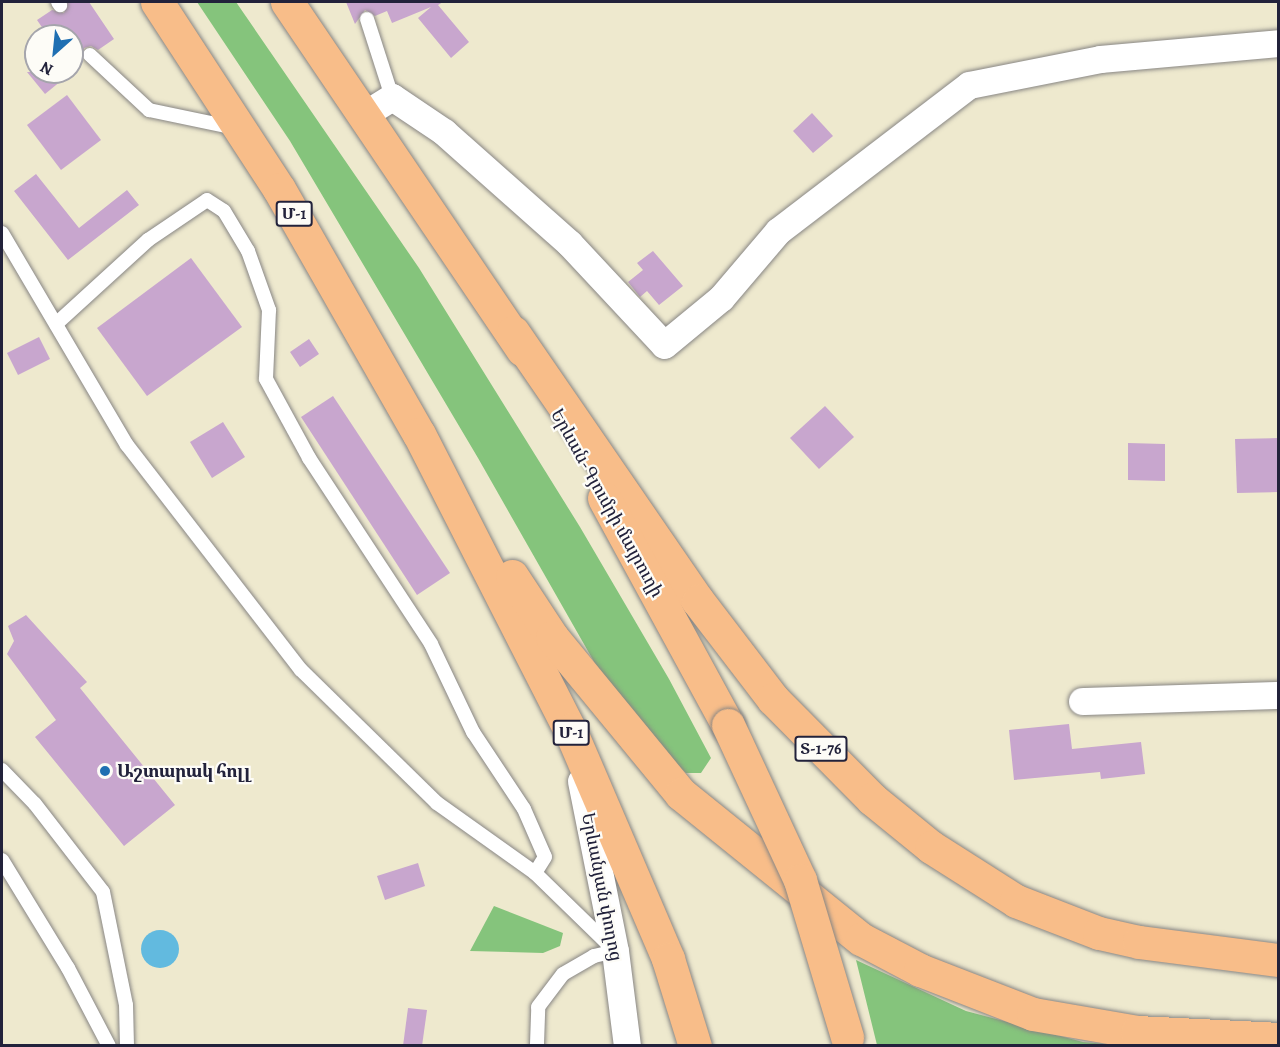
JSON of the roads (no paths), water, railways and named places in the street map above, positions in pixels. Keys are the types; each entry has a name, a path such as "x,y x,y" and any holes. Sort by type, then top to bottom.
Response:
{"highway":[{"name":"Մ-1","path":"157,2 343,296 419,434 570,730 668,959 695,1046"},
{"name":"Երևան-Գյումրի մայրուղի","path":"287,2 379,106 513,332 728,725 800,880 847,1041"},
{"name":"Տ-1-76","path":"513,332 698,601 773,699 872,799 931,847 1016,901 1099,933 1139,942 1278,960"},
{"path":"419,434 552,638 681,794 861,939 920,970 1033,1014 1137,1032 1278,1039"}],"street":[{"path":"379,106 444,132 569,243 664,345 721,298 778,231 969,85 1100,59 1278,43"},
{"path":"1082,701 1278,695"},
{"name":"Երևանյան փողոց","path":"570,730 615,951 627,1046"}],"lane":[{"path":"367,19 379,106"},
{"path":"90,55 149,110 239,129"},
{"path":"56,324 148,240 207,200 225,211 248,250 269,310 266,379 309,458 431,644 473,732 524,809 545,856 535,873"},
{"path":"2,233 127,445 301,670 437,803 535,873 615,951"},
{"path":"2,770 35,804 103,892 126,1005 127,1046"},
{"path":"2,860 68,968 109,1046"},
{"path":"537,1044 538,1008 563,974 594,956 615,951"}],"water":[{"path":"160,930 167,931 173,936 178,942 178,956 173,962 167,967 160,968 153,967 147,962 142,956 141,949 142,942 147,936 153,931"}],"place":[{"name":"Աշտարակ հոլլ","path":"105,771"}]}
